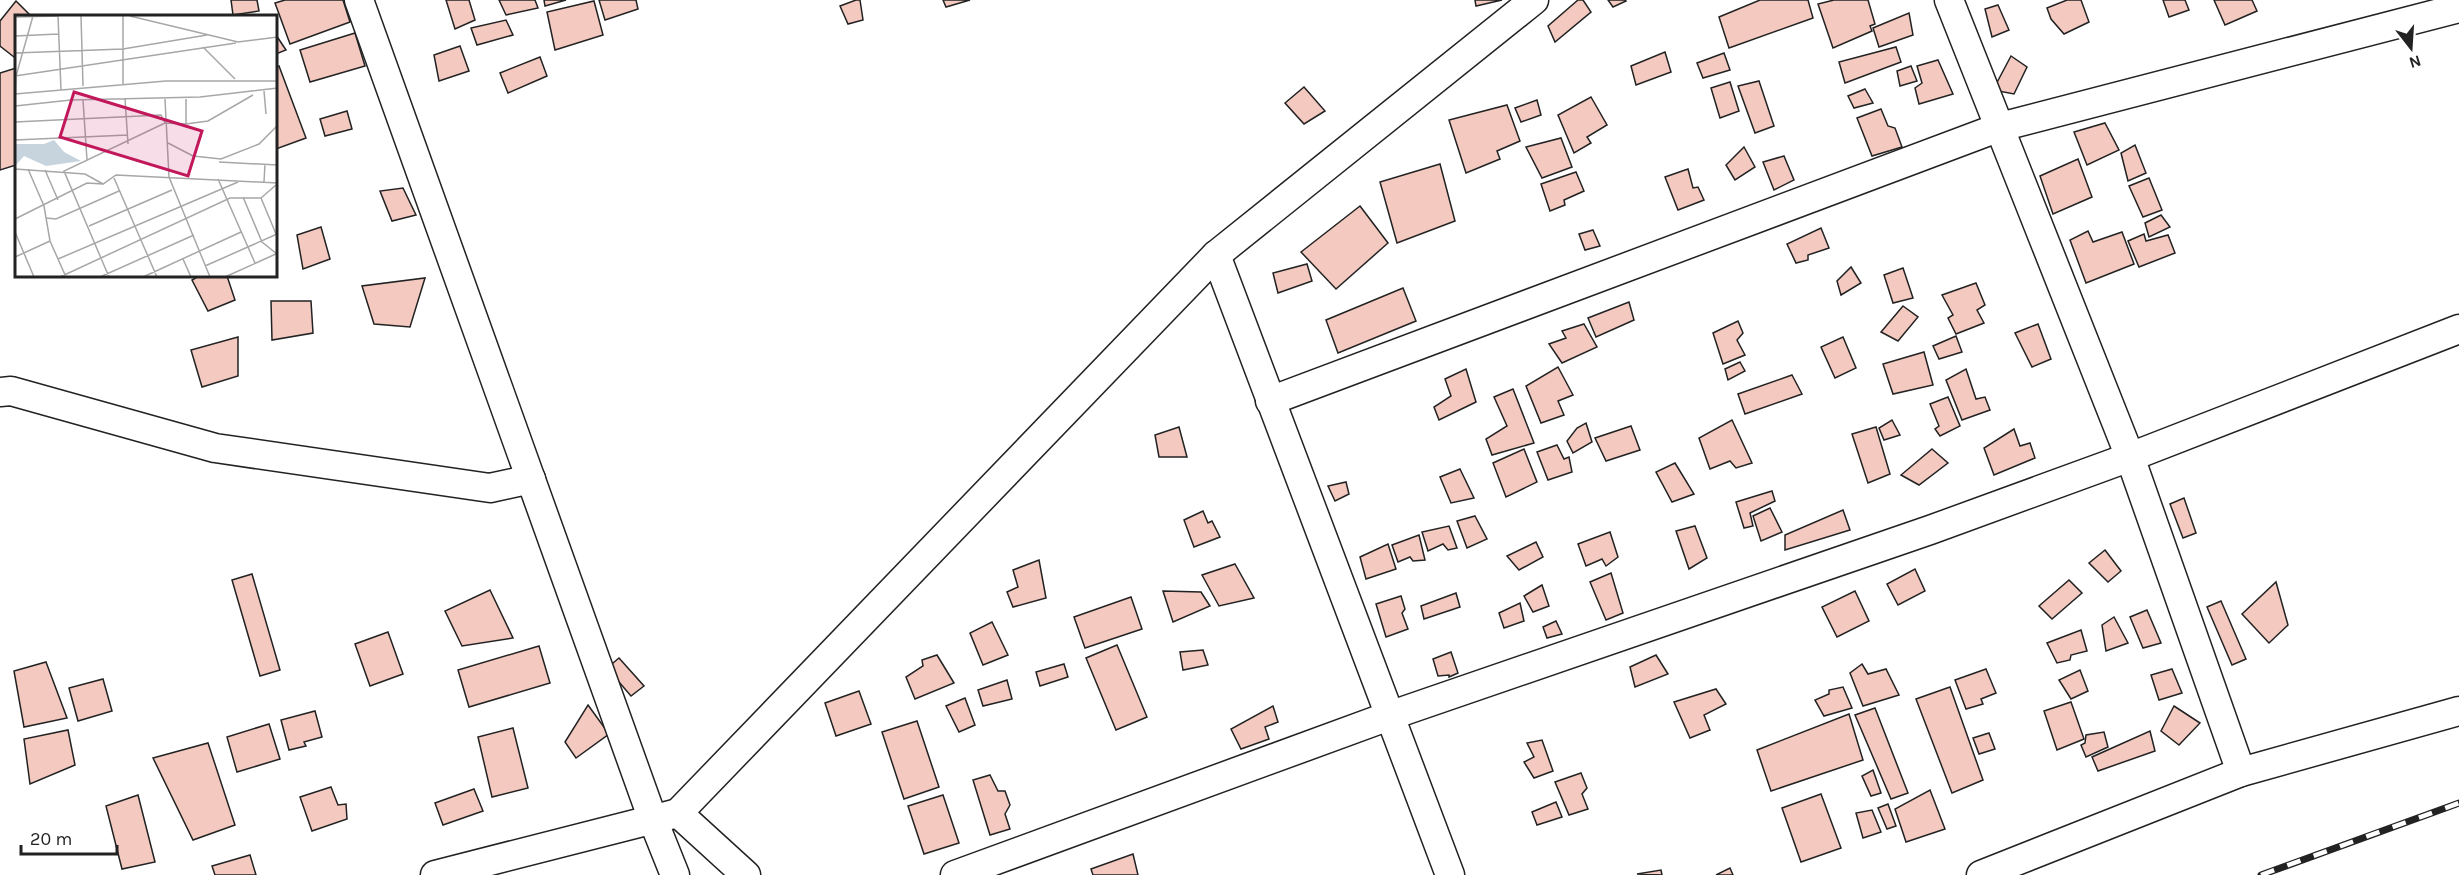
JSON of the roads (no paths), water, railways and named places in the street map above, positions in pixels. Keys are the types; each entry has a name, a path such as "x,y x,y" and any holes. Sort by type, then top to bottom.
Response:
{"street":[{"path":"359,0 531,479 665,817 675,875"},
{"path":"435,875 665,817 1216,255 1533,0"},
{"path":"1949,0 2130,457 2241,772"},
{"path":"1270,401 2000,127 2459,8"},
{"path":"1216,255 1450,875"},
{"path":"955,875 1389,716 1930,530 2130,457 2459,329"},
{"path":"0,392 11,391 215,448 490,488 531,479"},
{"path":"1981,875 2241,772 2459,711"},
{"path":"665,817 746,875"}],"railway":[{"path":"2261,875 2459,803"}]}
